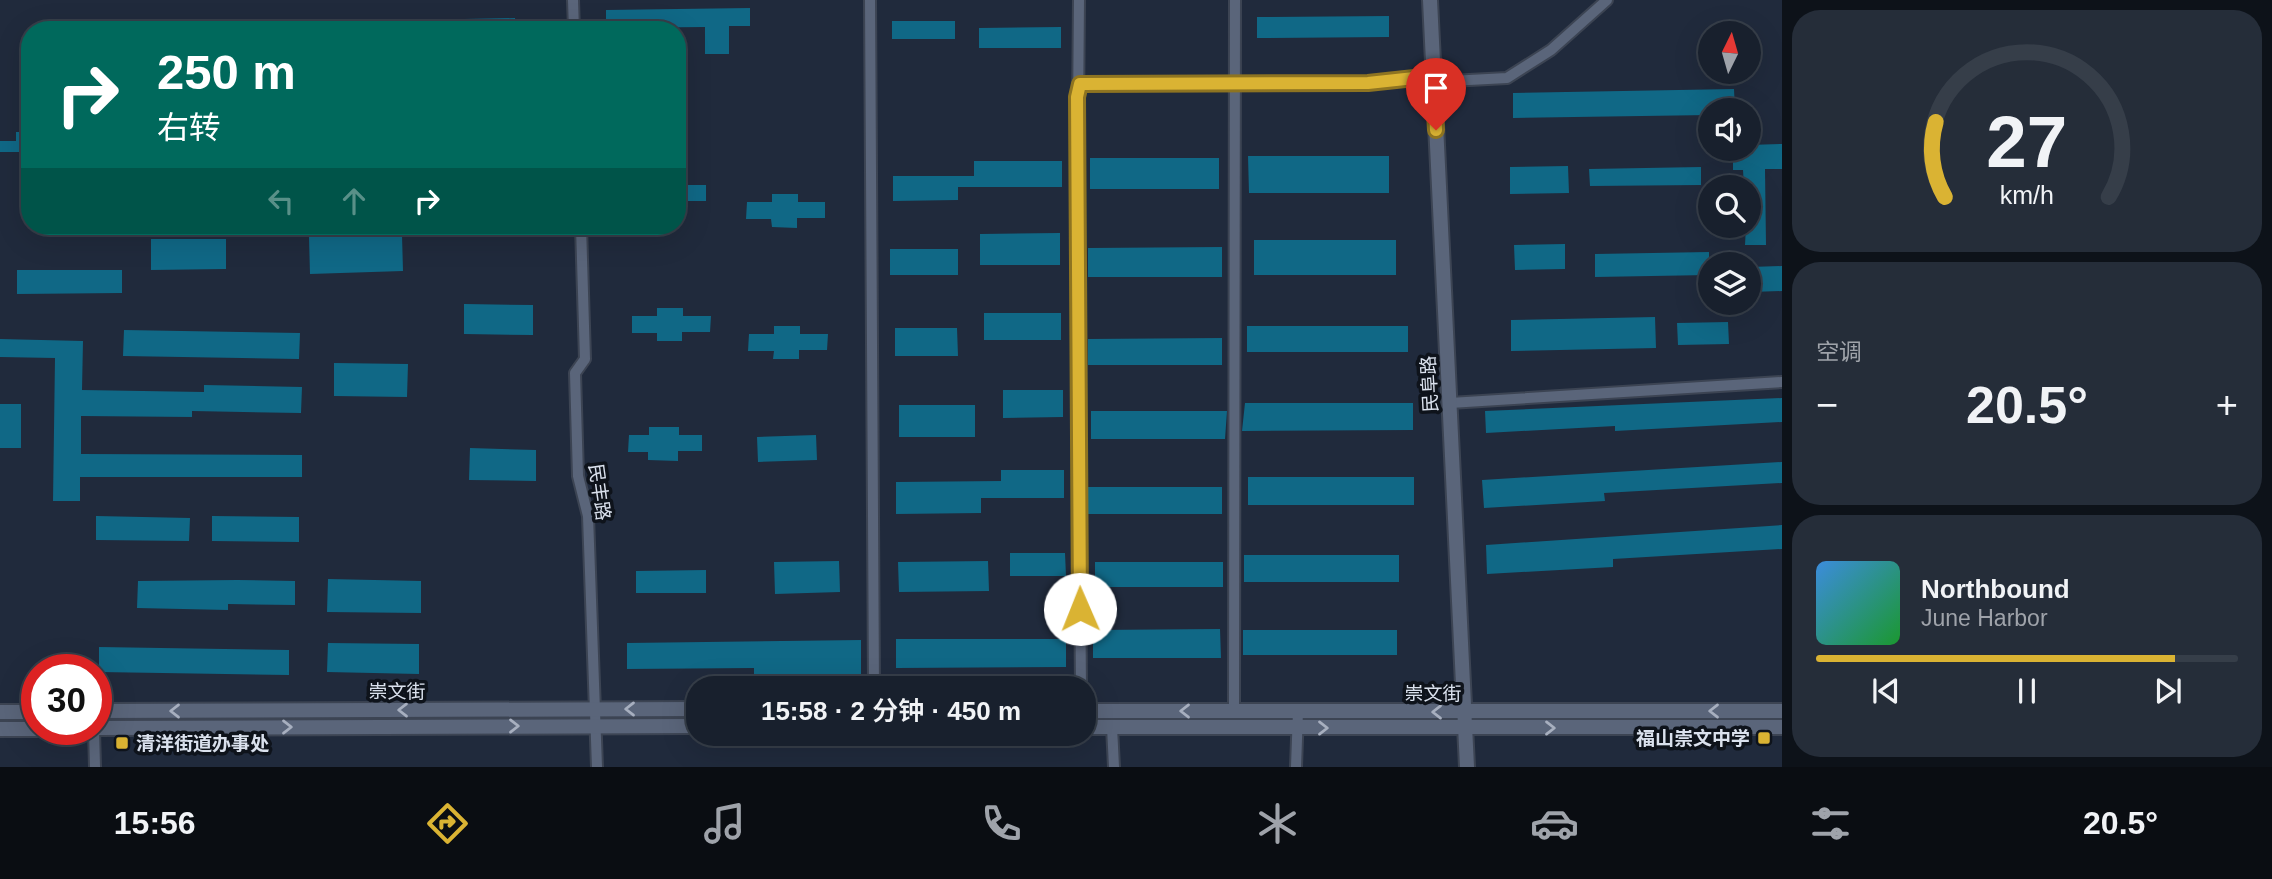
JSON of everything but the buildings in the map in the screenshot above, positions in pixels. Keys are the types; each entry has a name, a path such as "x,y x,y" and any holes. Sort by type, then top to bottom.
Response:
{"street":[{"path":"573,0 574,21"},
{"path":"870,0 874,676"},
{"path":"1079,0 1077,241 1081,676"},
{"path":"1234,711 1235,0"},
{"name":"民阜路","path":"1430,0 1467,767"},
{"path":"1080,84 1368,83 1433,76 1450,82 1507,78 1551,50 1607,0"},
{"name":"民丰路","path":"580,235 585,359 575,373 578,476 588,516 597,767"},
{"path":"1450,403 1782,382"},
{"name":"崇文街","path":"112,711 686,709"},
{"name":"崇文街","path":"1096,711 1782,711"},
{"path":"1296,767 1298,711"},
{"path":"0,712 21,712"},
{"name":"崇文街","path":"112,729 686,726"},
{"name":"崇文街","path":"1096,727 1782,727"},
{"path":"1112,727 1114,767"},
{"path":"0,729 21,729"},
{"path":"95,745 95,767"}],"place":[{"name":"福山崇文中学","path":"1764,738"},
{"name":"清洋街道办事处","path":"122,743"}],"route":[{"path":"1080,609 1077,201 1077,97 1080,84 1368,83 1433,76 1436,130"}]}
